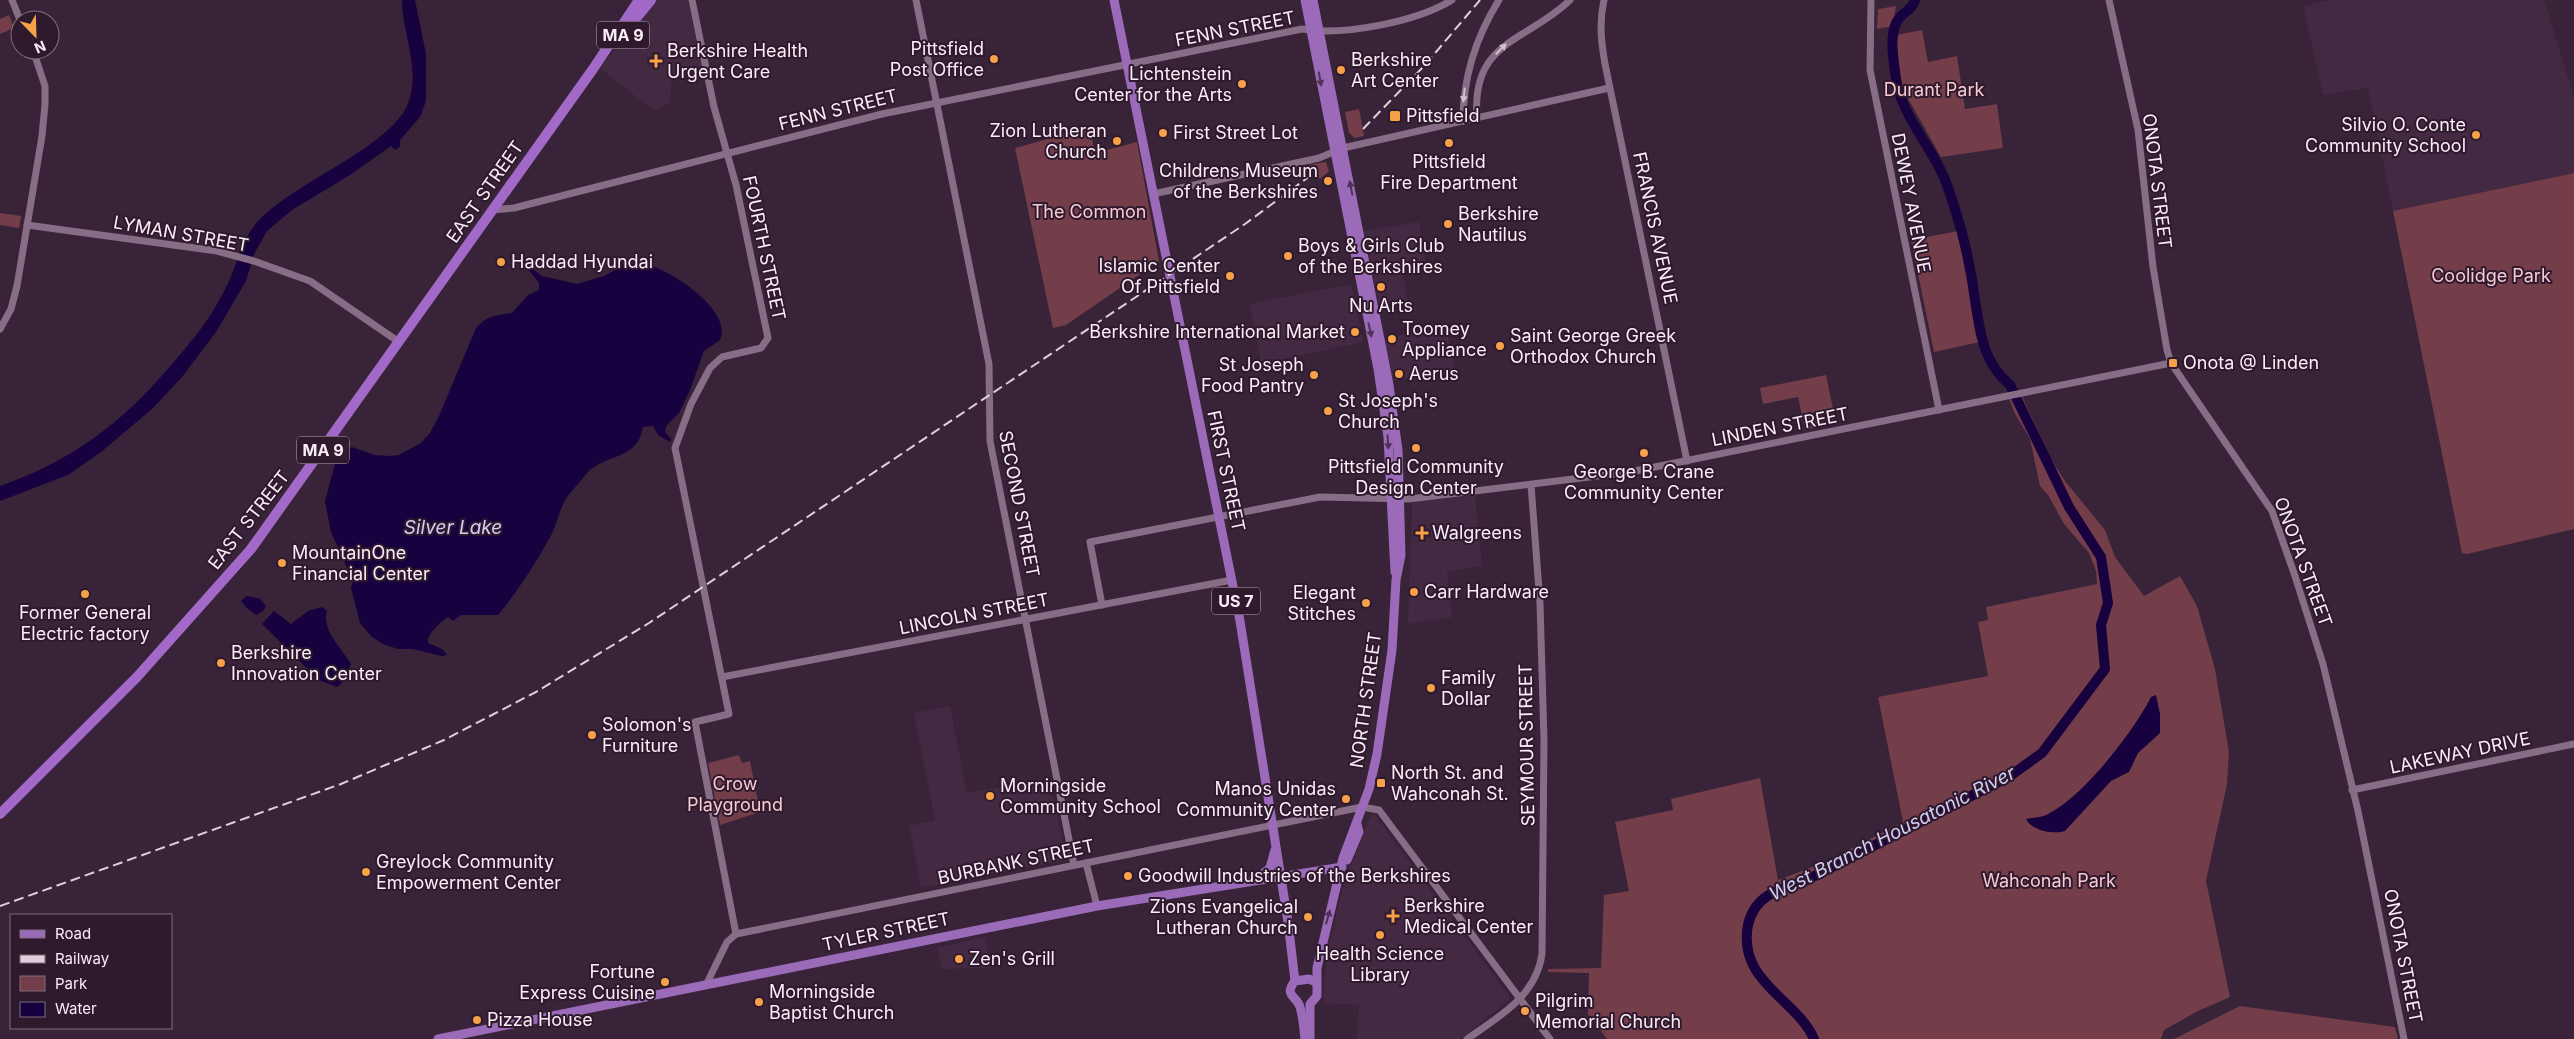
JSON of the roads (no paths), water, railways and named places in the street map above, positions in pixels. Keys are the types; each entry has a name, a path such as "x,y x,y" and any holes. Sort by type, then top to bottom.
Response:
{"highway":[{"name":"EAST STREET","path":"593,70 639,0"},
{"name":"EAST STREET","path":"0,814 137,677 251,549 493,210 528,157 593,70 651,0"}],"main road":[{"name":"FIRST STREET","path":"1114,0 1232,580 1298,980"},
{"name":"NORTH STREET","path":"1305,0 1315,32 1343,148 1389,384 1398,450 1396,499"},
{"name":"NORTH STREET","path":"1305,1005 1317,996 1319,990 1316,982 1323,936 1342,866 1350,856 1359,832 1357,824 1369,789 1379,743 1392,650 1396,580 1401,555 1396,499 1378,370 1333,153 1315,32 1313,0"},
{"path":"1247,882 1270,868 1276,848"},
{"name":"TYLER STREET","path":"438,1039 1097,906 1342,866"},
{"name":"NORTH STREET","path":"1298,980 1290,992 1294,1001 1305,1005"},
{"path":"1298,980 1316,982"},
{"name":"NORTH STREET","path":"1305,1005 1305,1039"},
{"name":"NORTH STREET","path":"1305,1005 1310,1039"}],"street":[{"name":"FOURTH STREET","path":"694,0 714,108 728,153 767,339 761,348 722,357 710,368 691,404 675,448 730,714 695,722 736,934"},
{"name":"SECOND STREET","path":"916,0 935,103 985,343 990,386 990,441 1074,865"},
{"name":"FENN STREET","path":"493,210 514,208 873,116 1302,30 1327,33 1415,17 1452,0"},
{"path":"1463,121 1464,91 1469,69 1484,29 1499,0"},
{"path":"1477,118 1477,91 1486,69 1500,48 1554,14 1570,0"},
{"name":"FRANCIS AVENUE","path":"1604,0 1600,16 1600,38 1609,88 1687,461"},
{"name":"DEWEY AVENUE","path":"1871,0 1870,70 1939,410"},
{"name":"ONOTA STREET","path":"2109,0 2138,130 2153,267 2167,350 2171,363 2272,511 2313,631 2372,874 2404,1039"},
{"path":"0,329 11,309 16,293 45,104 45,86 36,60"},
{"path":"1153,194 1319,158 1343,148 1609,88"},
{"name":"LYMAN STREET","path":"27,226 236,256 254,261 310,281 399,342"},
{"name":"LINDEN STREET","path":"1102,605 1090,542 1320,497 1396,499 1531,485 1630,472 2171,363"},
{"name":"SEYMOUR STREET","path":"1521,1000 1538,973 1542,954 1544,740 1540,603 1531,485"},
{"name":"LINCOLN STREET","path":"722,678 1232,580"},
{"name":"LAKEWAY DRIVE","path":"2352,790 2574,744"},
{"path":"1362,807 1379,810 1550,1039"},
{"name":"BURBANK STREET","path":"736,934 1362,807"},
{"path":"1086,863 1097,906"},
{"path":"706,985 727,942 736,934"},
{"path":"1467,1039 1521,1000"}],"water":[{"path":"402,0 415,0 426,54 426,101 420,117 400,140 400,147 395,150 391,146 350,175 292,210 267,231 254,254 246,281 216,332 182,377 152,409 101,452 68,475 0,501 0,486 27,476 74,451 115,421 154,384 190,343 211,314 228,282 246,238 262,217 297,191 361,151 395,123 406,108 411,95 413,81"},
{"name":"Silver Lake","path":"625,265 652,266 674,276 710,306 718,317 722,329 720,340 704,351 690,390 679,413 666,426 665,432 671,439 670,442 658,435 653,426 643,427 640,438 628,451 603,462 587,473 567,497 552,534 519,588 498,615 461,615 453,621 448,617 432,632 428,643 442,649 447,655 442,656 413,649 398,649 383,644 372,637 360,623 351,588 353,581 331,532 325,501 338,453 352,447 374,455 399,455 421,443 430,433 439,416 476,328 497,315 512,313 528,295 539,290 539,283 527,268 530,267 542,276 577,284 604,276"},
{"path":"247,596 260,599 266,606 263,611 256,615 247,608 241,601"},
{"path":"322,607 327,611 327,625 330,632 351,664 342,683 337,687 319,680 262,624 274,611 291,624 308,611"},
{"path":"2156,695 2160,714 2160,733 2138,753 2129,772 2111,781 2065,831 2043,831 2029,823 2026,819 2046,815 2062,805 2091,778 2133,727 2151,697"}],"waterway":[{"name":"West Branch Housatonic River","path":"1814,1039 1806,1025 1770,988 1751,961 1747,945 1748,925 1755,907 1775,892 1801,883 2010,776 2042,753 2105,669 2101,625 2108,603 2101,557 2069,507 2010,385 2001,376 1988,357 1981,335 1965,246 1950,192 1941,171 1909,115 1899,91 1893,51 1894,30 1900,17 1912,6 1915,0"}],"railway":[{"path":"1363,129 1425,65 1480,0"},
{"path":"0,906 341,784 444,740 536,692 649,623 1245,224 1314,173"}],"place":[{"name":"Pittsfield Post Office","path":"994,59"},
{"name":"Berkshire Health Urgent Care","path":"656,61"},
{"name":"Berkshire Art Center","path":"1341,70"},
{"name":"Lichtenstein Center for the Arts","path":"1242,84"},
{"name":"Pittsfield","path":"1395,116"},
{"name":"First Street Lot","path":"1163,133"},
{"name":"Silvio O. Conte Community School","path":"2476,135"},
{"name":"Zion Lutheran Church","path":"1117,141"},
{"name":"Pittsfield Fire Department","path":"1449,143"},
{"name":"Childrens Museum of the Berkshires","path":"1328,181"},
{"name":"Berkshire Nautilus","path":"1448,224"},
{"name":"Boys & Girls Club of the Berkshires","path":"1288,256"},
{"name":"Haddad Hyundai","path":"501,262"},
{"name":"Islamic Center Of Pittsfield","path":"1230,276"},
{"name":"Nu Arts","path":"1381,287"},
{"name":"Berkshire International Market","path":"1355,332"},
{"name":"Toomey Appliance","path":"1392,339"},
{"name":"Saint George Greek Orthodox Church","path":"1500,346"},
{"name":"Onota @ Linden","path":"2173,363"},
{"name":"Aerus","path":"1399,374"},
{"name":"St Joseph Food Pantry","path":"1314,375"},
{"name":"St Joseph's Church","path":"1328,411"},
{"name":"Pittsfield Community Design Center","path":"1416,448"},
{"name":"George B. Crane Community Center","path":"1644,453"},
{"name":"Walgreens","path":"1422,533"},
{"name":"MountainOne Financial Center","path":"282,563"},
{"name":"Carr Hardware","path":"1414,592"},
{"name":"Former General Electric factory","path":"85,594"},
{"name":"Elegant Stitches","path":"1366,603"},
{"name":"Berkshire Innovation Center","path":"221,663"},
{"name":"Family Dollar","path":"1431,688"},
{"name":"Solomon's Furniture","path":"592,735"},
{"name":"North St. and Wahconah St.","path":"1381,783"},
{"name":"Morningside Community School","path":"990,796"},
{"name":"Manos Unidas Community Center","path":"1346,799"},
{"name":"Greylock Community Empowerment Center","path":"366,872"},
{"name":"Goodwill Industries of the Berkshires","path":"1128,876"},
{"name":"Berkshire Medical Center","path":"1393,916"},
{"name":"Zions Evangelical Lutheran Church","path":"1308,917"},
{"name":"Health Science Library","path":"1380,935"},
{"name":"Zen's Grill","path":"959,959"},
{"name":"Fortune Express Cuisine","path":"665,982"},
{"name":"Morningside Baptist Church","path":"759,1002"},
{"name":"Pilgrim Memorial Church","path":"1525,1011"},
{"name":"Pizza House","path":"477,1020"}],"park label":[{"name":"Durant Park","path":"1934,90"},
{"name":"The Common","path":"1089,212"},
{"name":"Coolidge Park","path":"2491,276"},
{"name":"Crow Playground","path":"735,794"},
{"name":"Wahconah Park","path":"2049,881"}]}
